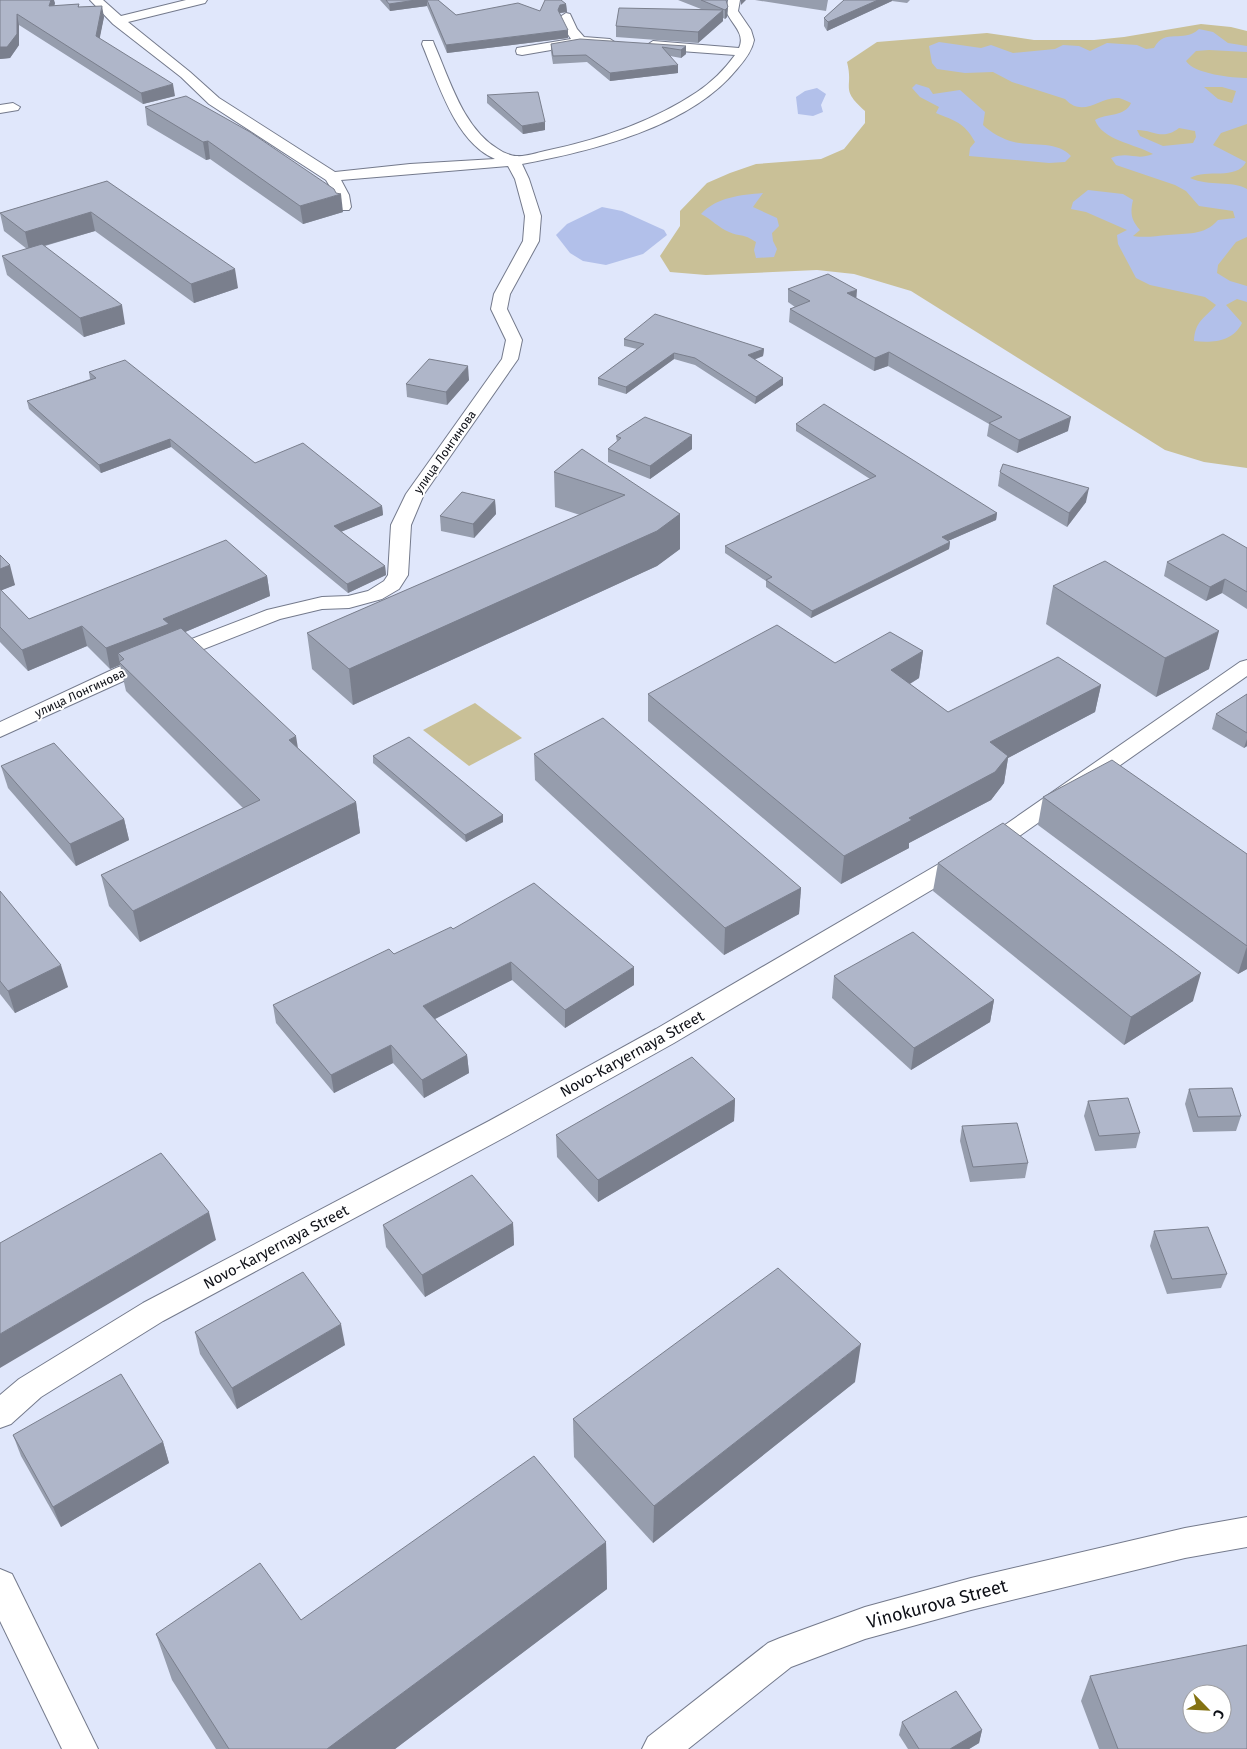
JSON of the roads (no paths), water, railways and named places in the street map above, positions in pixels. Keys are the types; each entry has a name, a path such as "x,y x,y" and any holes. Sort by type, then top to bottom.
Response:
{"street":[{"path":"96,0 117,21 198,84 214,100 332,177 342,195 344,208"},
{"path":"117,21 201,0"},
{"path":"332,177 371,172 513,161 597,142 628,132 653,121 700,98 734,66 748,42 747,34 732,14 734,0"},
{"path":"566,17 571,30 580,41"},
{"path":"522,51 580,41 625,43"},
{"path":"428,44 454,104 474,138 494,153 513,161"},
{"path":"644,45 743,52"},
{"name":"улица Лонгинова","path":"0,730 123,673 274,614 322,603 349,602 375,595 392,585 398,575 401,525 415,494 510,359 514,340 499,309 502,294 531,241 533,216 522,179 513,161"},
{"name":"Novo-Karyernaya Street","path":"0,1414 30,1388 153,1312 499,1128 665,1036 969,857 1018,826 1247,666"},
{"name":"Vinokurova Street","path":"660,1749 780,1655 797,1648 865,1623 971,1594 1185,1543 1247,1532"},
{"path":"0,1585 80,1749"}],"water":[{"path":"1199,29 1213,32 1228,43 1247,46 1247,52 1196,51 1186,61 1205,72 1247,78 1247,124 1221,133 1213,145 1246,162 1241,168 1228,173 1197,175 1190,178 1198,181 1241,186 1247,189 1247,237 1236,242 1218,265 1217,273 1230,281 1247,286 1247,302 1237,299 1226,305 1242,323 1228,338 1208,342 1194,341 1196,329 1216,305 1205,297 1150,285 1136,278 1118,244 1117,235 1127,230 1086,212 1071,209 1073,202 1088,190 1123,194 1133,200 1132,216 1140,230 1133,236 1143,237 1188,234 1201,231 1207,229 1218,220 1235,218 1233,211 1199,206 1186,191 1175,185 1116,165 1111,158 1123,155 1142,157 1153,154 1112,137 1099,127 1095,120 1125,111 1131,103 1119,98 1112,98 1085,107 1079,107 1072,105 1065,99 1012,82 993,72 965,73 937,69 932,63 929,46 939,42 981,48 991,45 1013,53 1055,49 1063,45 1079,46 1090,51 1107,43 1137,45 1146,49 1154,48 1163,38 1193,33","holes":["1204,87 1222,87 1236,91 1232,103 1218,99","1179,128 1195,131 1196,137 1193,143 1163,146 1140,136 1137,130 1168,134"]},
{"path":"916,84 929,88 933,94 960,90 985,112 983,125 993,133 1014,142 1059,148 1071,156 1065,162 1049,163 969,156 970,148 975,142 971,135 959,123 936,113 939,107 920,97 912,88"},
{"path":"817,88 826,94 821,105 823,112 813,116 798,114 796,97 805,91"},
{"path":"763,193 753,207 777,218 779,226 772,233 777,249 774,257 756,258 754,250 756,242 748,237 725,230 701,214 707,208 722,200"},
{"path":"602,207 622,211 664,230 667,235 643,254 606,265 583,261 570,253 556,235 567,224"}]}
